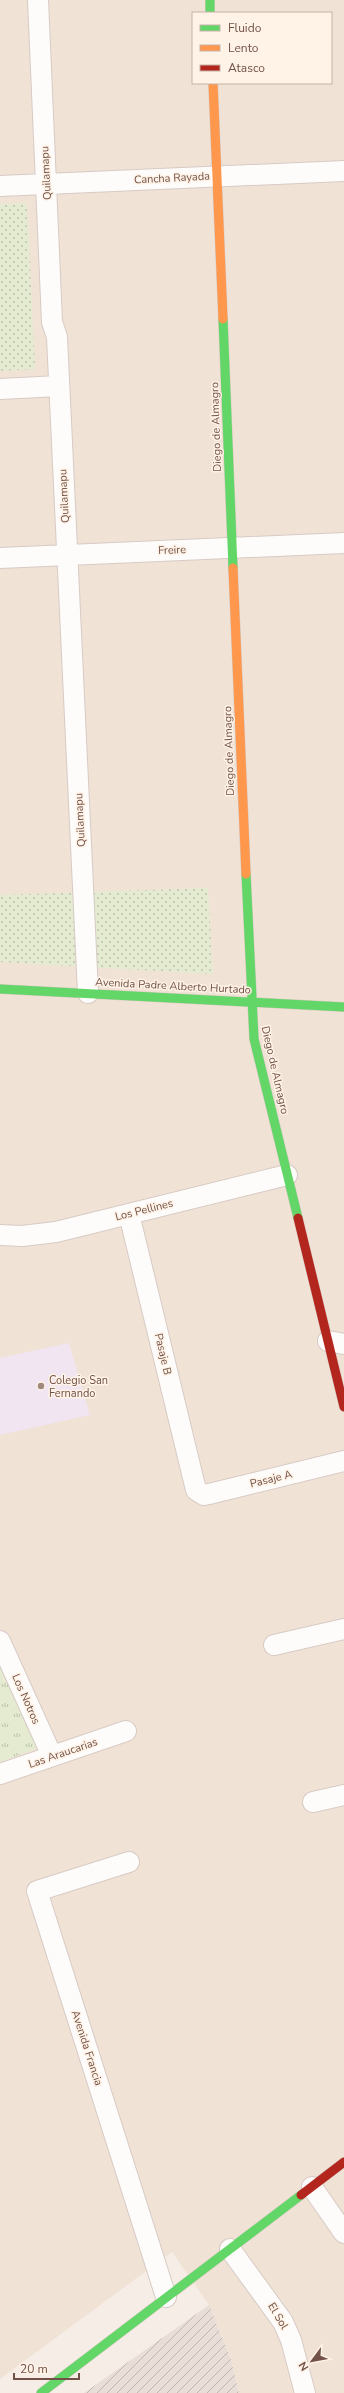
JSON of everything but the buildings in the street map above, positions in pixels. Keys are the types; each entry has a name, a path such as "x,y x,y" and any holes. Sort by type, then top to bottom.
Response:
{"street":[{"name":"Quilamapu","path":"38,0 52,322 57,337 88,993"},
{"path":"210,0 210,12"},
{"name":"Diego de Almagro","path":"213,84 254,1039 287,1174 336,1342 344,1407"},
{"name":"Cancha Rayada","path":"0,186 344,171"},
{"path":"0,390 59,386"},
{"name":"Freire","path":"0,558 344,543"},
{"name":"Avenida Padre Alberto Hurtado","path":"0,989 344,1007"},
{"name":"Los Pellines","path":"0,1235 40,1235 287,1174"},
{"name":"Pasaje B","path":"129,1214 194,1486 199,1493"},
{"name":"Pasaje A","path":"199,1493 209,1494 344,1461"},
{"path":"274,1645 344,1629"},
{"name":"Los Notros","path":"0,1641 52,1756"},
{"name":"Las Araucarias","path":"0,1774 126,1731"},
{"path":"313,1802 344,1795"},
{"name":"Avenida Francia","path":"129,1862 37,1891 166,2297"},
{"path":"41,2393 344,2162"},
{"path":"312,2187 344,2233"},
{"name":"El Sol","path":"230,2249 283,2322 291,2340 306,2393"}],"shaded area":[{"path":"0,0 344,0 344,2393 239,2393 231,2360 209,2305 172,2252 0,2379"},
{"name":"Colegio San Fernando","path":"69,1343 90,1415 0,1435 0,1358"},
{"path":"209,2305 231,2360 239,2393 84,2393"}],"green space":[{"path":"27,203 35,369 0,371 0,204"},
{"path":"208,888 213,974 0,962 0,895"},
{"path":"0,1662 39,1748 0,1762"}],"traffic: fast":[{"path":"210,0 210,12"},
{"path":"223,319 233,568"},
{"path":"246,874 254,1039 298,1218"},
{"path":"0,989 344,1007"},
{"path":"41,2393 301,2195"}],"traffic: slow":[{"path":"213,84 223,319"},
{"path":"233,568 246,874"}],"traffic: jam":[{"path":"298,1218 344,1407"},
{"path":"301,2195 344,2162"}],"place":[{"name":"Colegio San Fernando","path":"41,1386"}]}
